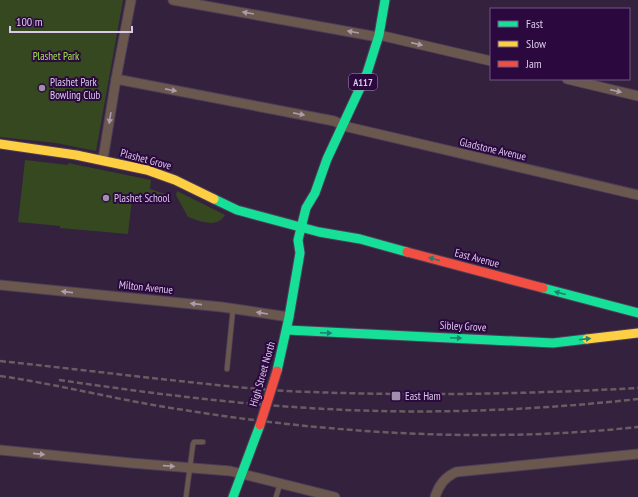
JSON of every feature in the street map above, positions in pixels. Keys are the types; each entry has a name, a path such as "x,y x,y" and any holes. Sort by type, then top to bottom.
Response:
{"main road":[{"name":"High Street North","path":"233,497 260,425 277,371 287,330 300,253 306,246 306,208 315,193 327,159 356,101 378,36 385,0"},
{"name":"Plashet Grove","path":"0,144 102,160 161,174 237,210 305,228"},
{"name":"East Avenue","path":"305,228 360,239 638,313"},
{"name":"Sibley Grove","path":"287,330 553,343 638,333"}],"street":[{"path":"102,160 131,0"},
{"path":"173,0 378,36 490,61"},
{"name":"Gladstone Avenue","path":"116,80 334,121 355,128 638,195"},
{"path":"571,80 638,96"},
{"name":"Milton Avenue","path":"0,285 233,308 289,318"},
{"path":"0,457 0,450 241,473 335,497"},
{"path":"435,497 439,486 448,476 456,472 638,454"}],"lane":[{"path":"227,369 233,308"},
{"path":"186,497 193,444 194,442 203,442"},
{"path":"276,497 280,484"}],"green space":[{"name":"Plashet Park","path":"0,0 123,0 96,151 56,143 0,137"},
{"path":"25,160 68,165 68,163 151,180 150,189 165,194 153,199 132,199 128,234 60,228 60,226 18,222"},
{"path":"177,191 225,215 218,222 213,223 203,222 188,217 176,195"}],"railway":[{"path":"0,361 268,390 392,394 474,394 638,388"},
{"path":"0,376 184,410 297,425 354,430 411,434 468,435 581,432 638,427"},
{"path":"59,380 215,400 278,406 350,410 474,411 638,399"}],"traffic: fast":[{"path":"277,371 289,317 300,253 298,240 306,208 315,193 327,159 367,73 379,35 385,0"},
{"path":"214,199 237,210 319,232 360,239 407,252"},
{"path":"543,288 638,313"},
{"path":"287,330 553,343 587,339"},
{"path":"233,497 260,425"}],"traffic: slow":[{"path":"0,144 76,155 147,170 175,180 214,199"},
{"path":"587,339 638,333"}],"traffic: jam":[{"path":"407,252 543,288"},
{"path":"260,425 277,371"}],"place":[{"name":"Plashet Park Bowling Club","path":"42,88"},
{"name":"Plashet School","path":"106,198"},
{"name":"East Ham","path":"396,396"}]}
